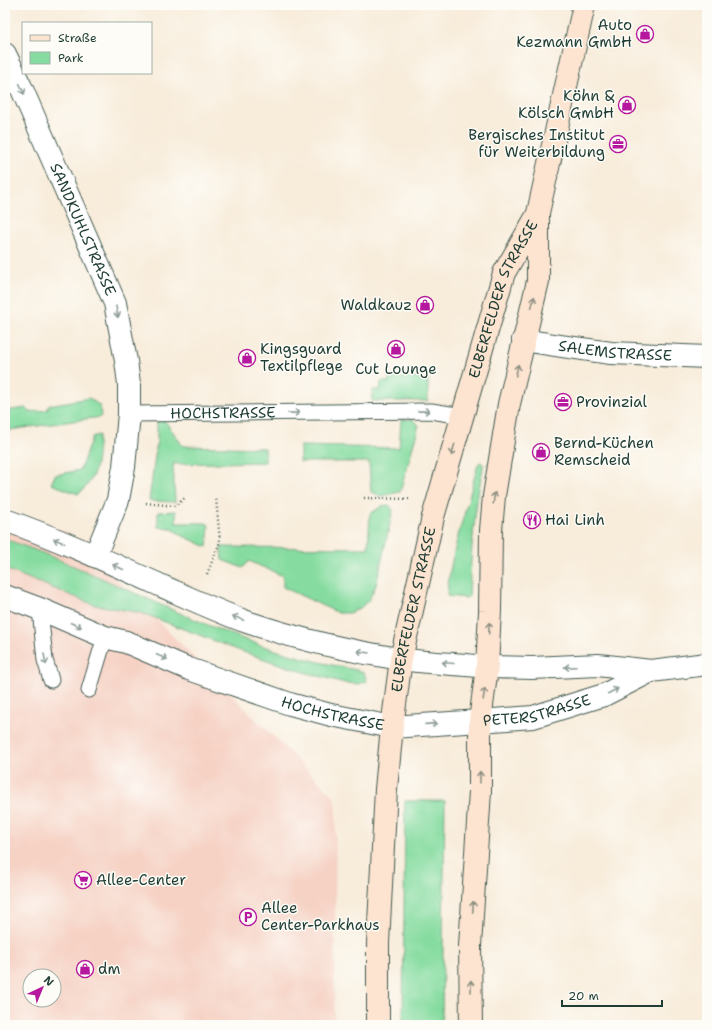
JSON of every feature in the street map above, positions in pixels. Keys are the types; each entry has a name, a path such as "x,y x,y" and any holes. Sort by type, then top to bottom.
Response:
{"main road":[{"name":"ELBERFELDER STRASSE","path":"471,1025 470,946 480,791 480,721 487,667 490,611 491,530 494,496 509,404 538,280 538,213 584,5"},
{"name":"ELBERFELDER STRASSE","path":"378,1025 379,935 386,789 401,659 433,517 504,273 538,213"}],"street":[{"name":"SANDKUHLSTRASSE","path":"5,54 21,87 115,303 129,384 129,414"},
{"name":"SALEMSTRASSE","path":"523,340 611,353 707,357"},
{"path":"95,556 118,500 124,467 129,414"},
{"path":"5,520 95,556 247,622 289,635 346,649 401,659 487,667"},
{"name":"HOCHSTRASSE","path":"5,596 40,609 106,638 126,642 189,669 290,704 331,715 392,727"},
{"name":"PETERSTRASSE","path":"487,667 532,668 598,665 651,671 707,664"},
{"name":"PETERSTRASSE","path":"392,727 533,716 604,695 651,671"}],"lane":[{"name":"HOCHSTRASSE","path":"129,414 431,411 463,416"},
{"path":"40,609 45,660 51,680"},
{"path":"89,690 106,638"}],"path":[{"path":"118,500 175,506 186,497"},
{"path":"196,601 220,542 216,498"},
{"path":"364,498 388,499"}],"shaded area":[{"path":"5,513 71,534 334,797 336,810 334,1025 5,1025"}],"green space":[{"path":"389,377 428,378 428,401 372,401 372,390 380,390 381,382 389,382"},
{"path":"89,398 100,406 101,417 10,430 5,432 5,411 25,408 30,412 47,410 49,405"},
{"path":"412,419 419,425 400,492 381,496 371,492 369,462 300,462 300,446 399,448 401,420"},
{"path":"157,421 165,421 183,446 265,448 265,462 173,464 175,502 149,501 157,441"},
{"path":"99,435 95,468 90,482 85,488 78,494 51,484 55,475 80,470 92,437"},
{"path":"480,462 483,464 483,468 473,532 469,596 467,598 447,596 450,572 459,532 478,464"},
{"path":"389,505 393,510 376,585 369,600 360,608 349,613 338,613 283,587 283,576 249,561 243,568 222,560 221,547 368,548 370,514 382,506"},
{"path":"176,511 176,523 208,524 207,547 181,535 171,528 158,527 158,512"},
{"path":"5,539 36,550 249,641 302,658 357,670 364,673 367,681 359,684 345,683 307,673 243,652 142,613 95,605 5,569"},
{"path":"405,801 445,801 442,1025 403,1025"}],"place":[{"name":"Auto Kezmann GmbH","path":"645,34"},
{"name":"Köhn & Kölsch GmbH","path":"627,105"},
{"name":"Bergisches Institut für Weiterbildung","path":"618,144"},
{"name":"Waldkauz","path":"425,305"},
{"name":"Cut Lounge","path":"396,349"},
{"name":"Kingsguard Textilpflege","path":"247,358"},
{"name":"Provinzial","path":"563,402"},
{"name":"Bernd-Küchen Remscheid","path":"541,452"},
{"name":"Hai Linh","path":"532,520"},
{"name":"Allee-Center","path":"83,880"},
{"name":"Allee Center-Parkhaus","path":"248,917"},
{"name":"dm","path":"85,969"}]}
